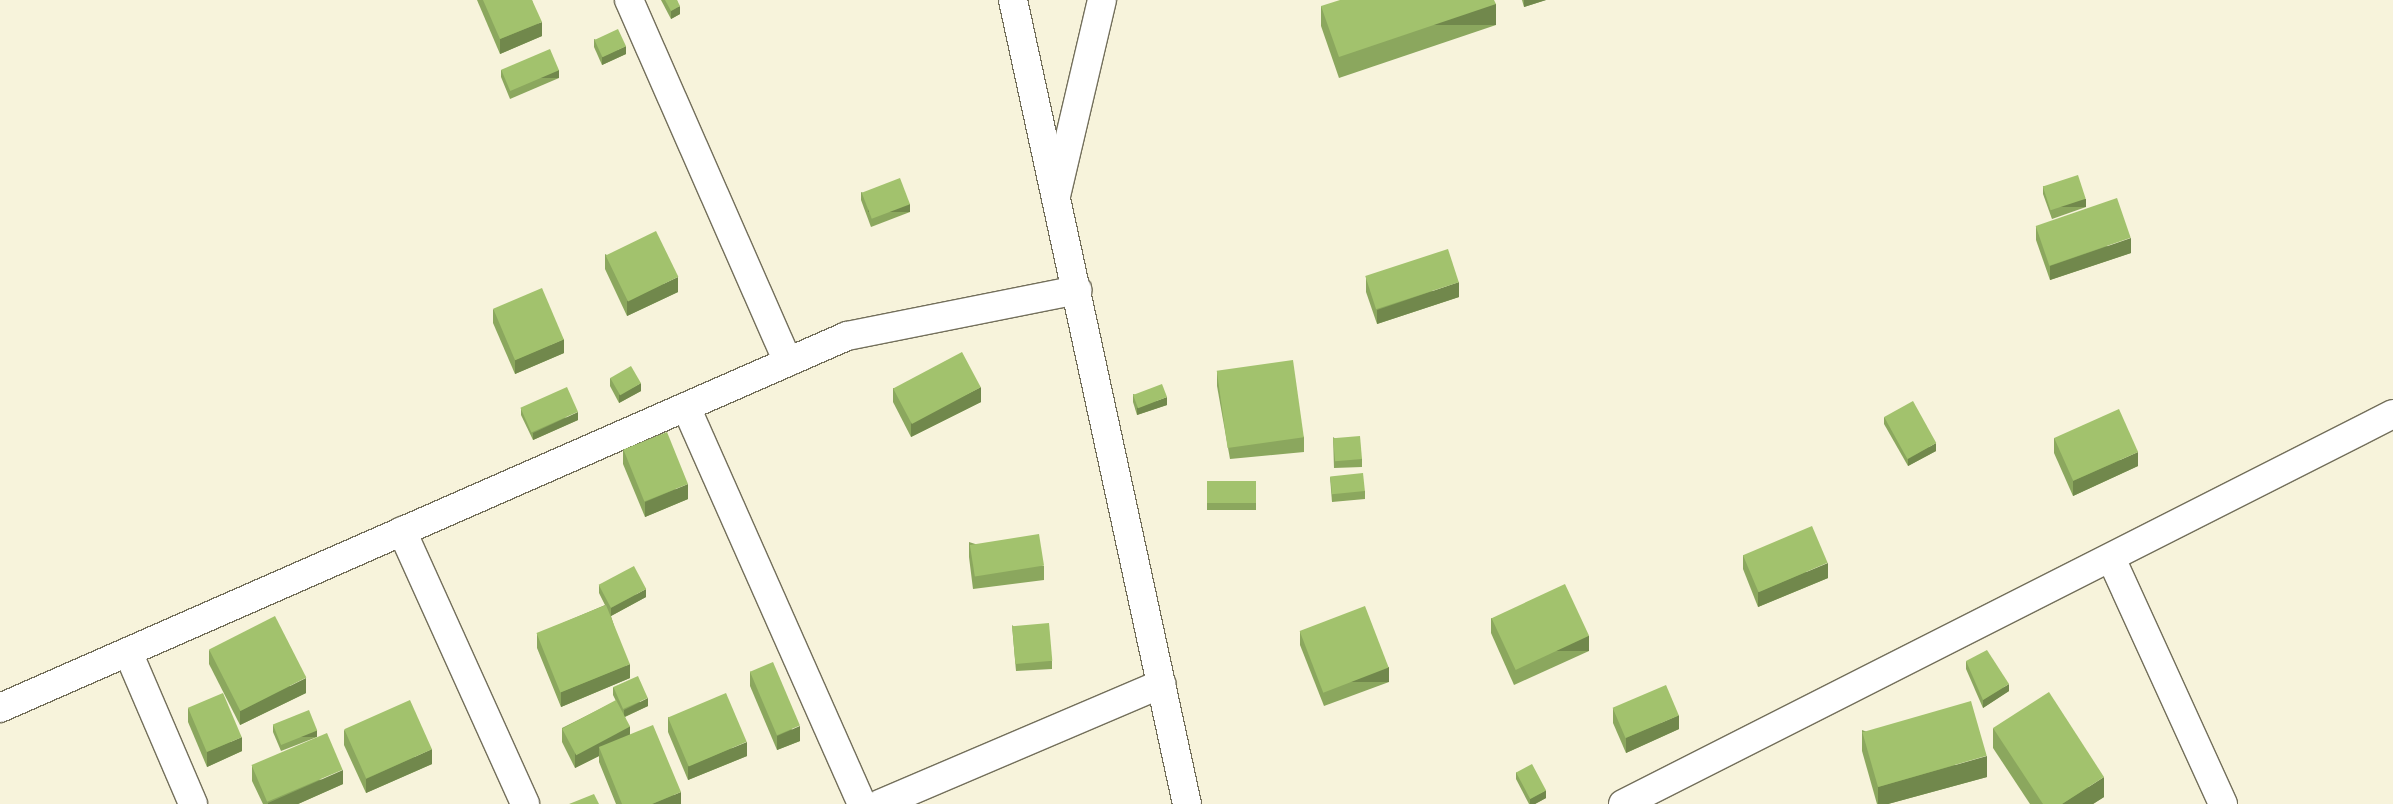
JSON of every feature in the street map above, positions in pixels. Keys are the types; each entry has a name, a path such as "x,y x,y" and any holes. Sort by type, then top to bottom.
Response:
{"street":[{"path":"629,0 788,362"},
{"path":"1013,0 1187,804"},
{"path":"1056,196 1102,0"},
{"path":"0,708 847,336 1077,290"},
{"path":"686,407 862,804"},
{"path":"1623,804 2393,414"},
{"path":"402,531 525,804"},
{"path":"2111,558 2223,804"},
{"path":"128,652 193,804"},
{"path":"880,804 1161,684"}],"building":[{"path":"483,0 532,0 542,22 500,39"},
{"path":"665,0 677,0 680,6 671,11"},
{"path":"1340,0 1494,0 1496,4 1339,57 1321,6"},
{"path":"618,29 626,46 602,57 594,40"},
{"path":"550,49 559,70 510,91 501,70"},
{"path":"2078,175 2086,199 2051,210 2043,186"},
{"path":"900,178 910,204 872,219 862,193"},
{"path":"2117,198 2131,238 2049,266 2036,226"},
{"path":"656,231 678,277 628,301 606,256"},
{"path":"1448,249 1459,282 1376,309 1365,276"},
{"path":"542,288 564,340 515,360 493,309"},
{"path":"962,352 981,387 912,424 893,389"},
{"path":"1293,360 1304,437 1228,448 1217,371"},
{"path":"631,366 641,383 620,395 610,378"},
{"path":"1162,384 1167,397 1138,408 1133,395"},
{"path":"567,387 578,412 531,432 520,408"},
{"path":"1913,401 1936,443 1907,459 1884,417"},
{"path":"2119,409 2138,452 2073,481 2054,438"},
{"path":"667,432 688,484 644,502 623,450"},
{"path":"1360,436 1362,459 1335,461 1333,438"},
{"path":"1363,473 1365,491 1332,494 1330,476"},
{"path":"1207,481 1256,481 1256,503 1207,503"},
{"path":"1812,526 1828,563 1759,592 1743,555"},
{"path":"1039,534 1044,566 975,577 970,545"},
{"path":"634,566 646,589 611,608 599,585"},
{"path":"1565,584 1589,636 1516,670 1492,618"},
{"path":"606,605 630,664 560,692 536,633"},
{"path":"1365,606 1389,668 1323,693 1300,631"},
{"path":"275,616 306,677 240,711 209,650"},
{"path":"1049,623 1052,661 1015,664 1012,626"},
{"path":"1987,650 2009,684 1983,700 1966,661"},
{"path":"773,662 800,726 777,735 750,672"},
{"path":"638,676 648,698 623,709 613,687"},
{"path":"1666,685 1679,715 1626,738 1613,708"},
{"path":"2049,692 2104,777 2062,804 2043,804 1993,728"},
{"path":"223,693 242,737 207,752 188,708"},
{"path":"726,693 747,742 689,766 668,718"},
{"path":"410,700 432,749 366,779 344,729"},
{"path":"616,700 630,726 576,755 562,729"},
{"path":"1971,701 1987,756 1878,787 1862,732"},
{"path":"309,710 317,730 281,745 273,725"},
{"path":"653,725 681,792 652,804 622,804 599,747"},
{"path":"327,733 343,770 267,802 252,765"},
{"path":"1532,764 1546,790 1530,799 1516,772"},
{"path":"594,794 599,804 569,804"}]}
